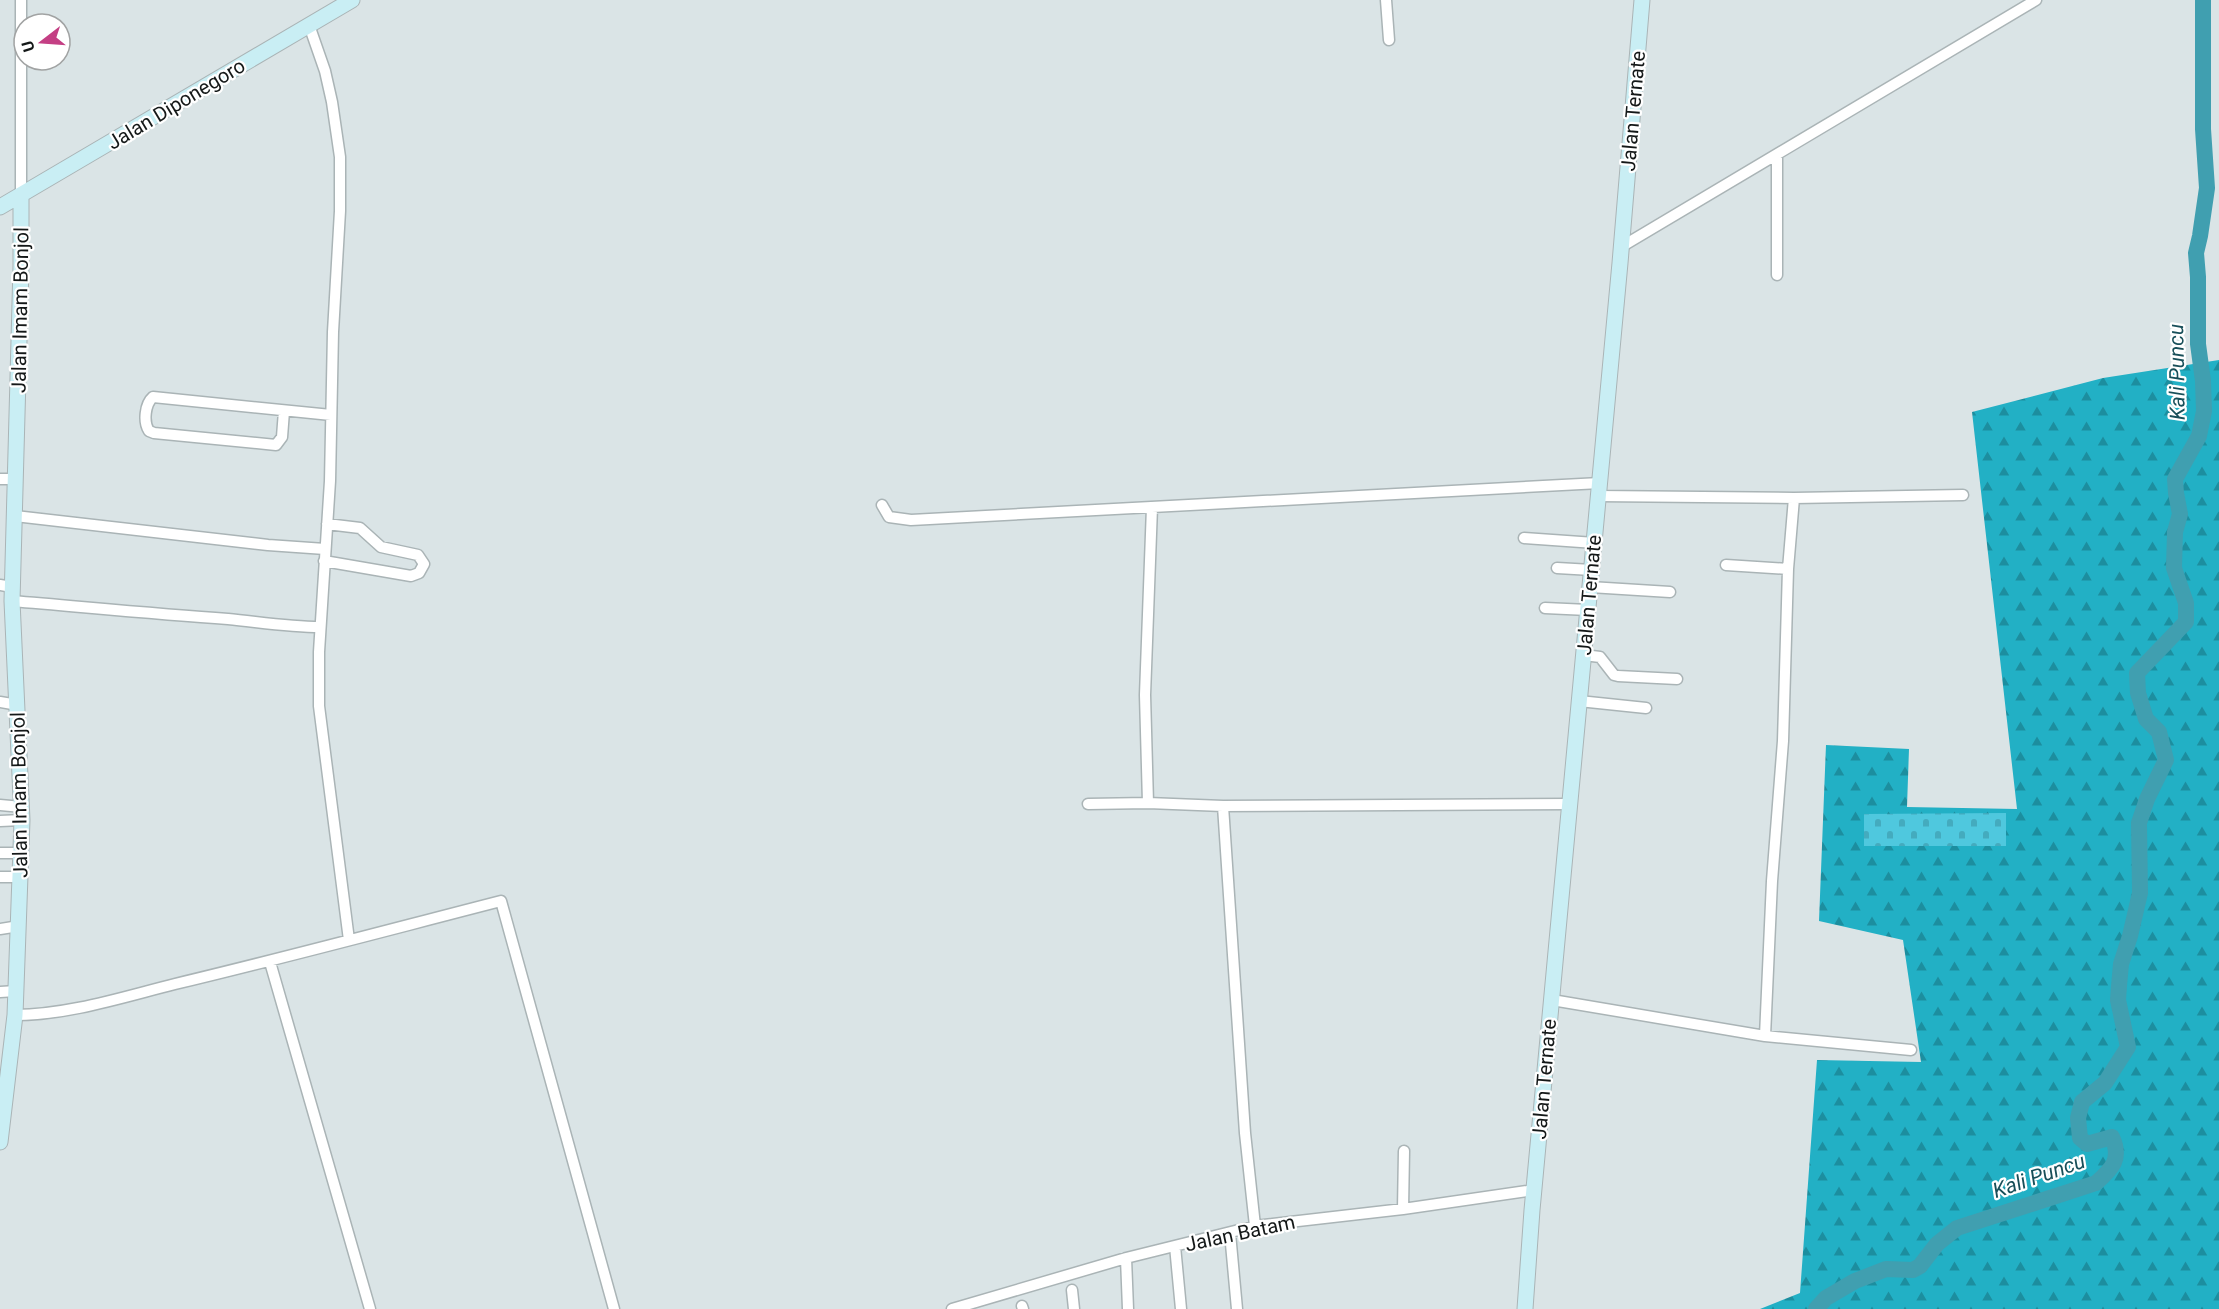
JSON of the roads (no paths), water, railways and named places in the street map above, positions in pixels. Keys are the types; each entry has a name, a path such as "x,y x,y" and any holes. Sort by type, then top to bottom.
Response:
{"main road":[{"name":"Jalan Diponegoro","path":"0,207 352,0"},
{"name":"Jalan Ternate","path":"1525,1309 1642,0"},
{"name":"Jalan Imam Bonjol","path":"0,1142 2,1107 15,1015 21,877 22,814 18,705 8,591 15,516 8,479 21,266 21,196"}],"street":[{"path":"21,0 21,196"},
{"path":"1386,0 1389,40"},
{"path":"1621,247 2036,0"},
{"path":"309,25 327,82 337,128 340,157 340,211 333,332 327,524 320,627 319,706 348,940"},
{"path":"1777,156 1777,275"},
{"path":"284,411 282,437 276,445 154,433 149,431 145,423 148,402 153,397 331,415"},
{"path":"882,505 889,517 910,520 1152,507 1599,489 1794,498 1963,495"},
{"path":"1765,1036 1772,881 1783,741 1788,569 1794,498"},
{"path":"1148,803 1145,695 1152,507"},
{"path":"15,516 268,545 325,549"},
{"path":"324,561 411,576 419,573 424,564 418,555 381,547 360,528 327,524"},
{"path":"1524,538 1594,543"},
{"path":"1726,565 1788,569"},
{"path":"1557,568 1592,570"},
{"path":"1590,587 1670,592"},
{"path":"8,591 144,614 294,627 320,627"},
{"path":"1545,608 1588,610"},
{"path":"1584,655 1600,657 1614,675 1677,679"},
{"path":"1579,701 1646,708"},
{"path":"0,702 18,705"},
{"path":"1088,804 1148,803 1223,806 1570,804"},
{"path":"0,805 22,814"},
{"path":"1223,806 1245,1133 1255,1226"},
{"path":"0,820 22,814"},
{"path":"0,853 21,853"},
{"path":"0,877 21,877"},
{"path":"15,1015 40,1014 95,1004 270,962 501,900 614,1309"},
{"path":"0,929 19,926"},
{"path":"270,962 370,1309"},
{"path":"0,992 16,991"},
{"path":"1552,1000 1765,1036 1911,1050"},
{"path":"1403,1209 1404,1151"},
{"name":"Jalan Batam","path":"952,1309 1126,1258 1255,1226 1403,1209 1534,1190"},
{"path":"1230,1233 1237,1309"},
{"path":"1175,1246 1181,1309"},
{"path":"1126,1258 1128,1309"},
{"path":"1072,1290 1074,1309"}],"waterway":[{"name":"Kali Puncu","path":"1816,1309 1826,1298 1855,1281 1886,1269 1913,1270 1920,1266 1937,1244 1957,1228 2096,1183 2107,1173 2116,1158 2112,1137 2087,1144 2080,1138 2078,1118 2082,1102 2105,1083 2128,1047 2118,1000 2121,964 2140,893 2139,823 2147,799 2166,760 2159,732 2146,719 2138,693 2137,673 2186,622 2186,603 2174,568 2175,532 2180,514 2175,479 2199,436 2204,411 2198,344 2196,253 2207,188 2203,129 2203,0"}]}
